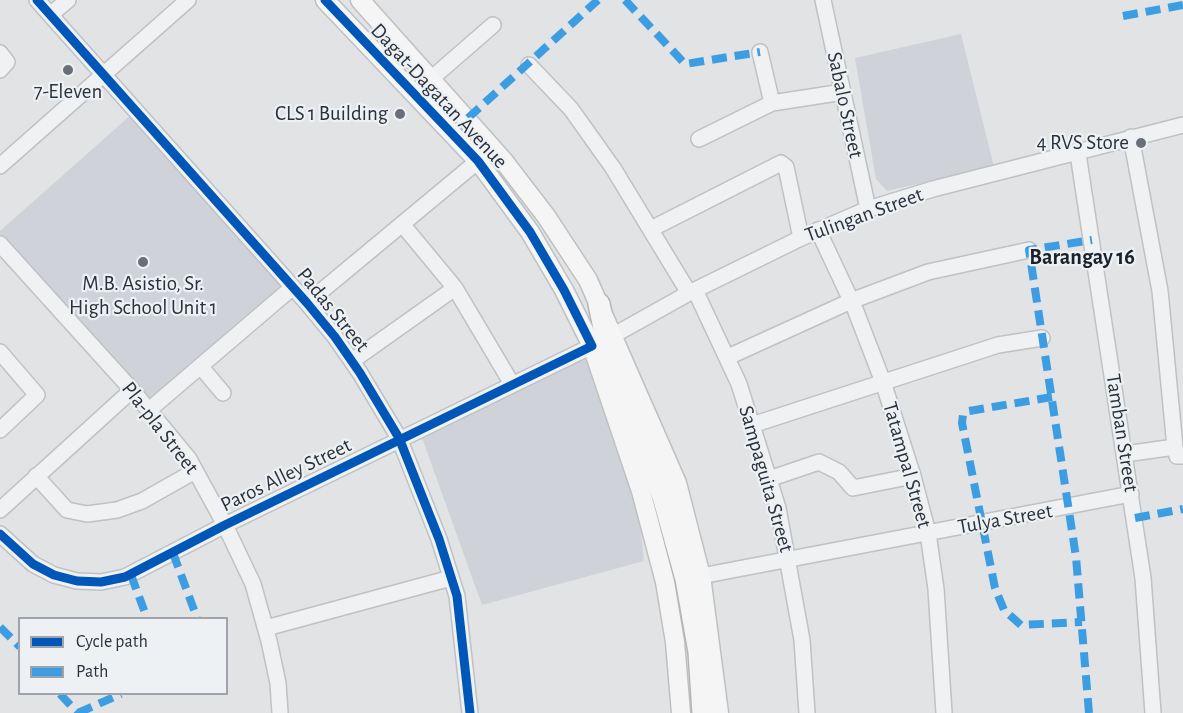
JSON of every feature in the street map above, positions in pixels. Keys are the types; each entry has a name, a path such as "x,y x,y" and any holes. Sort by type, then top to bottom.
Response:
{"highway":[{"path":"599,304 608,347 663,496 686,579 699,652 703,713"}],"main road":[{"name":"Dagat-Dagatan Avenue","path":"325,0 478,161 530,232 564,290 592,346 642,491 656,546 675,642 681,713"},
{"name":"Dagat-Dagatan Avenue","path":"364,5 432,78 503,160 546,216 588,280 677,483 701,576 719,713"},
{"path":"350,27 364,5"}],"street":[{"name":"Padas Street","path":"37,0 307,303 352,361 399,438 457,596 470,713"},
{"path":"50,15 68,0"},
{"path":"0,166 188,0"},
{"name":"Sabalo Street","path":"823,0 868,209"},
{"path":"432,78 494,25"},
{"path":"760,52 772,103"},
{"path":"0,53 7,62 0,70"},
{"name":"Sampaguita Street","path":"529,65 571,109 613,168 692,292 728,357 769,479 789,559 802,640 807,713"},
{"path":"699,139 772,103 843,92"},
{"name":"Tulingan Street","path":"614,335 692,292 801,238 868,209 933,189 1078,154 1131,137 1183,125"},
{"path":"1131,137 1160,291 1179,452 1132,452"},
{"name":"Tamban Street","path":"1078,154 1132,452 1131,494 1143,578 1153,713"},
{"path":"307,303 478,161"},
{"path":"651,229 781,163 786,167 801,238"},
{"path":"402,224 455,288 512,384"},
{"name":"Tatampal Street","path":"818,230 851,301 883,382 913,476 927,533 939,612 944,713"},
{"name":"Pla-pla Street","path":"0,244 132,390 195,471 225,525 253,584 266,628 278,683 280,713"},
{"path":"728,357 851,301 928,273 1029,250"},
{"path":"149,410 293,287"},
{"path":"352,361 455,288"},
{"path":"752,425 998,345 1042,338"},
{"name":"Paros Alley Street","path":"0,534 33,564 54,575 77,581 102,582 125,577 399,438 592,346"},
{"path":"0,352 37,394 0,430"},
{"path":"201,367 223,393"},
{"path":"0,510 132,390"},
{"path":"769,479 819,462 839,472 853,488 913,476"},
{"path":"36,476 67,510 87,514 117,510 142,501 195,471"},
{"name":"Tulya Street","path":"701,576 1131,494"},
{"path":"266,628 451,578"}],"shaded area":[{"path":"961,34 994,167 887,191 876,179 855,58"},
{"name":"M.B. Asistio, Sr. High School Unit 1","path":"132,114 287,286 150,406 0,239 0,231"},
{"path":"585,356 609,406 639,514 644,561 482,605 421,435"}],"marked path":[{"path":"468,118 598,0"},
{"path":"625,0 685,64 760,52"},
{"path":"1123,16 1183,5"},
{"path":"1089,713 1076,557 1029,250 1092,240"},
{"path":"1052,397 969,411 963,415 962,423 995,588 1004,610 1021,625 1082,622"},
{"path":"1135,518 1183,509"},
{"path":"173,553 197,617"},
{"path":"131,575 147,617"},
{"path":"0,627 18,645"},
{"path":"61,695 78,713"},
{"path":"78,713 119,695"}],"cycle path":[{"path":"37,0 307,303 360,373 399,438 439,539 457,596 470,713"},
{"path":"0,534 33,564 54,575 77,581 101,582 125,577 225,525 592,346 564,290 530,232 478,161 325,0"}],"place":[{"name":"7-Eleven","path":"68,70"},
{"name":"CLS 1 Building","path":"400,114"},
{"name":"4 RVS Store","path":"1141,143"},
{"name":"M.B. Asistio, Sr. High School Unit 1","path":"143,262"}],"district":[{"name":"Barangay 16","path":"1082,257"}]}
